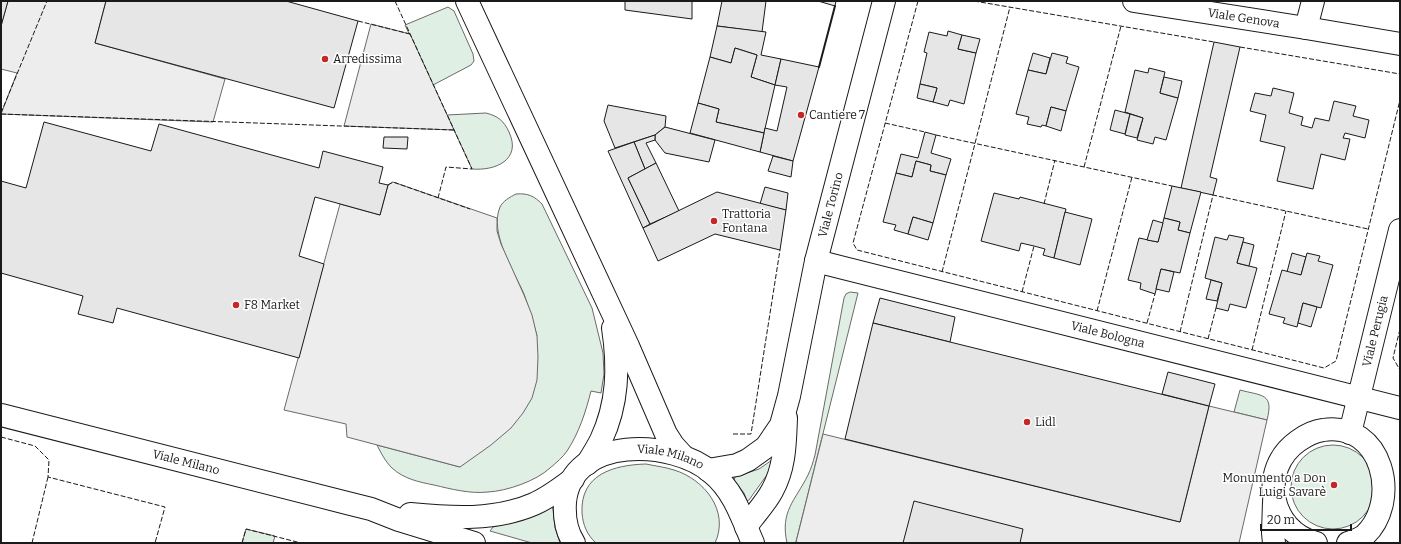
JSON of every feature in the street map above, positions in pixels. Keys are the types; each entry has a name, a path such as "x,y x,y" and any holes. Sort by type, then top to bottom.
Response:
{"street":[{"path":"467,1 628,346 666,434 683,456"},
{"name":"Viale Torino","path":"708,470 737,465 758,454 766,447 781,425 786,410 816,261 884,1"},
{"name":"Viale Genova","path":"1134,1 1400,44"},
{"path":"1306,28 1313,1"},
{"name":"Viale Perugia","path":"1350,433 1400,230"},
{"name":"Viale Bologna","path":"816,261 1400,408"},
{"path":"574,543 566,525 564,510 566,498 580,471 600,441 609,422 616,388 616,353 606,300"},
{"name":"Viale Torino","path":"745,538 780,474 785,447 786,410"},
{"name":"Viale Milano","path":"1,415 371,510 474,543"},
{"path":"1274,543 1273,480 1279,462 1290,447 1305,436 1323,430 1342,430 1360,437 1375,449 1385,466 1390,485 1387,504 1378,522 1358,541"},
{"name":"Viale Milano","path":"371,510 449,518 474,517 517,510 535,504 554,493 600,456 630,450 652,450 683,456 708,470 719,479 735,502 745,538"},
{"path":"1274,498 1280,516 1292,530 1308,541 1316,543"}],"green space":[{"path":"448,7 454,11 473,54 474,61 471,65 433,85 405,25"},
{"path":"486,113 497,117 505,125 512,142 512,150 509,157 497,166 472,169 447,115"},
{"path":"516,194 530,196 542,204 592,308 603,353 604,374 601,393 591,391 579,429 565,453 544,473 529,481 504,490 467,492 412,480 392,468 385,460 377,445 460,467 537,336 524,294 504,252 498,228 497,217 501,205"},
{"path":"850,292 858,293 796,542 800,543 787,543 785,532 787,514 809,473 815,455 844,298 846,294"},
{"path":"1240,390 1260,395 1267,400 1269,411 1267,420 1234,412"},
{"path":"1325,445 1341,445 1357,452 1368,463 1375,479 1375,495 1372,503 1363,517 1357,522 1341,529 1325,529 1309,522 1298,511 1291,495 1291,479 1298,463 1309,452"},
{"path":"772,460 769,472 747,501 744,493 734,480 735,477 759,469"},
{"path":"646,464 671,469 685,474 704,489 717,508 719,531 715,543 596,543 590,537 584,526 582,513 583,500 587,489 593,481 601,474 611,470"},
{"path":"552,507 555,528 560,543 532,543 490,531 493,527 528,518"},
{"path":"246,529 275,536 273,543 242,543"}],"shaded area":[{"path":"8,1 106,1 95,43 225,79 213,122 1,114 17,73 1,69 1,26"},
{"path":"371,24 410,34 454,130 344,126"},
{"path":"393,182 497,218 497,231 501,244 532,315 537,336 537,380 532,398 523,413 511,428 491,445 460,467 347,437 346,424 284,410 340,204 380,215 388,185"},
{"path":"1209,406 1267,420 1239,543 796,542 823,434 1180,522"}],"building":[{"path":"1,1 8,1 1,26"},
{"path":"106,1 286,1 358,21 334,108 95,43"},
{"path":"625,1 692,1 692,19 625,10"},
{"path":"722,1 766,1 762,32 717,26"},
{"path":"818,1 836,1 835,6"},
{"path":"717,26 766,32 761,55 781,59 775,85 751,77 757,55 735,48 731,63 710,57"},
{"path":"948,31 962,35 958,49 976,53 964,104 950,100 948,106 933,102 937,88 920,84 927,53 924,52 929,32 947,36"},
{"path":"962,35 980,39 976,53 958,49"},
{"path":"1214,42 1240,47 1210,177 1217,179 1213,195 1181,188"},
{"path":"735,48 757,55 751,77 775,85 764,133 716,122 719,109 698,103 710,57 731,63"},
{"path":"1033,53 1050,58 1046,74 1028,70"},
{"path":"1052,53 1068,57 1066,63 1079,67 1066,111 1051,107 1046,126 1042,125 1041,127 1027,124 1029,117 1016,114 1028,70 1046,74"},
{"path":"781,59 819,67 793,161 760,152 765,128 777,131 787,87 775,85"},
{"path":"1149,68 1165,72 1160,93 1178,98 1166,140 1155,137 1153,144 1137,140 1143,118 1125,112 1135,70 1148,73"},
{"path":"1164,77 1182,81 1178,98 1160,93"},
{"path":"920,84 937,88 933,102 917,98"},
{"path":"1273,88 1294,93 1289,113 1303,117 1301,125 1312,128 1315,118 1329,121 1334,101 1356,106 1353,116 1369,120 1365,138 1345,133 1343,138 1350,139 1345,160 1321,154 1313,189 1277,181 1285,147 1260,141 1266,115 1250,111 1255,93 1271,96"},
{"path":"698,103 719,109 716,122 764,133 760,152 690,133"},
{"path":"608,105 666,116 665,127 655,135 615,148 604,121"},
{"path":"1051,107 1066,111 1061,131 1046,126"},
{"path":"1115,110 1130,114 1125,134 1110,130"},
{"path":"1130,114 1143,118 1137,138 1125,135"},
{"path":"44,122 151,151 159,124 319,168 323,151 383,167 379,183 388,185 380,215 315,197 299,256 324,264 299,358 117,308 113,323 78,314 83,296 1,273 1,181 26,188"},
{"path":"665,127 715,140 709,162 665,153 655,140 655,135"},
{"path":"925,132 936,135 931,153 951,159 946,175 930,171 931,165 916,161 912,177 896,173 901,154 918,158"},
{"path":"655,135 655,140 646,143 656,163 645,169 634,142"},
{"path":"384,137 408,137 407,149 383,148"},
{"path":"634,142 645,169 628,178 650,224 643,228 608,151"},
{"path":"773,156 793,161 791,177 768,171"},
{"path":"916,161 931,165 930,171 946,175 933,223 913,217 908,234 894,230 896,225 883,222 896,173 912,177"},
{"path":"656,163 679,211 650,224 628,178"},
{"path":"1172,186 1201,192 1190,233 1178,230 1180,222 1164,218"},
{"path":"765,187 788,193 786,210 760,204"},
{"path":"717,192 786,210 780,250 715,234 658,261 643,228"},
{"path":"994,193 1019,199 1020,197 1066,209 1054,258 1043,255 1045,249 1034,246 1021,243 1019,251 981,241"},
{"path":"1065,212 1092,219 1080,265 1054,258"},
{"path":"913,217 933,223 928,240 908,234"},
{"path":"1164,218 1180,222 1178,230 1190,233 1180,273 1161,269 1155,294 1140,289 1141,283 1128,280 1139,238 1158,242"},
{"path":"1153,220 1163,223 1158,242 1147,240"},
{"path":"1229,235 1244,238 1237,263 1257,268 1246,308 1230,304 1228,311 1216,308 1222,283 1205,278 1215,237 1227,240"},
{"path":"1243,242 1254,245 1249,266 1237,263"},
{"path":"1292,253 1306,257 1301,275 1287,272"},
{"path":"1307,253 1320,256 1318,261 1333,265 1321,308 1303,303 1297,327 1283,323 1285,318 1269,314 1282,270 1301,275"},
{"path":"1161,269 1174,272 1169,292 1156,289"},
{"path":"1211,280 1222,283 1217,301 1206,299"},
{"path":"880,298 955,317 950,342 873,323"},
{"path":"1303,303 1317,307 1311,327 1298,323"},
{"name":"Lidl","path":"873,323 1209,406 1180,522 845,439"},
{"path":"1168,372 1215,384 1209,406 1162,394"},
{"path":"914,501 1023,529 1020,543 903,543"}],"fence":[{"path":"1,113 47,1"},
{"path":"395,1 472,169 446,167 438,198"},
{"path":"918,1 853,243 857,250 1324,368 1336,361 1400,100"},
{"path":"974,1 1214,42"},
{"path":"942,272 1010,7"},
{"path":"358,21 410,34"},
{"path":"1084,167 1121,26"},
{"path":"1240,47 1400,74"},
{"path":"1,114 454,130"},
{"path":"885,123 925,132"},
{"path":"936,135 1172,186"},
{"path":"1044,204 1055,160"},
{"path":"1097,311 1132,177"},
{"path":"388,185 393,182 470,209"},
{"path":"1180,332 1213,195 1368,229"},
{"path":"1252,350 1286,211"},
{"path":"1022,292 1034,246"},
{"path":"733,434 751,434 780,250"},
{"path":"1147,323 1155,294"},
{"path":"1208,339 1216,308"},
{"path":"1400,329 1393,358 1400,370"},
{"path":"1,437 35,446 49,460 48,477 165,507 155,543"},
{"path":"32,543 48,477"},
{"path":"242,543 246,529 301,543"}],"wall":[{"path":"819,67 835,6"}],"place":[{"name":"Arredissima","path":"325,59"},
{"name":"Cantiere 7","path":"801,115"},
{"name":"Trattoria Fontana","path":"714,221"},
{"name":"F8 Market","path":"236,305"},
{"name":"Lidl","path":"1027,422"},
{"name":"Monumento a Don Luigi Savarè","path":"1334,485"}]}
